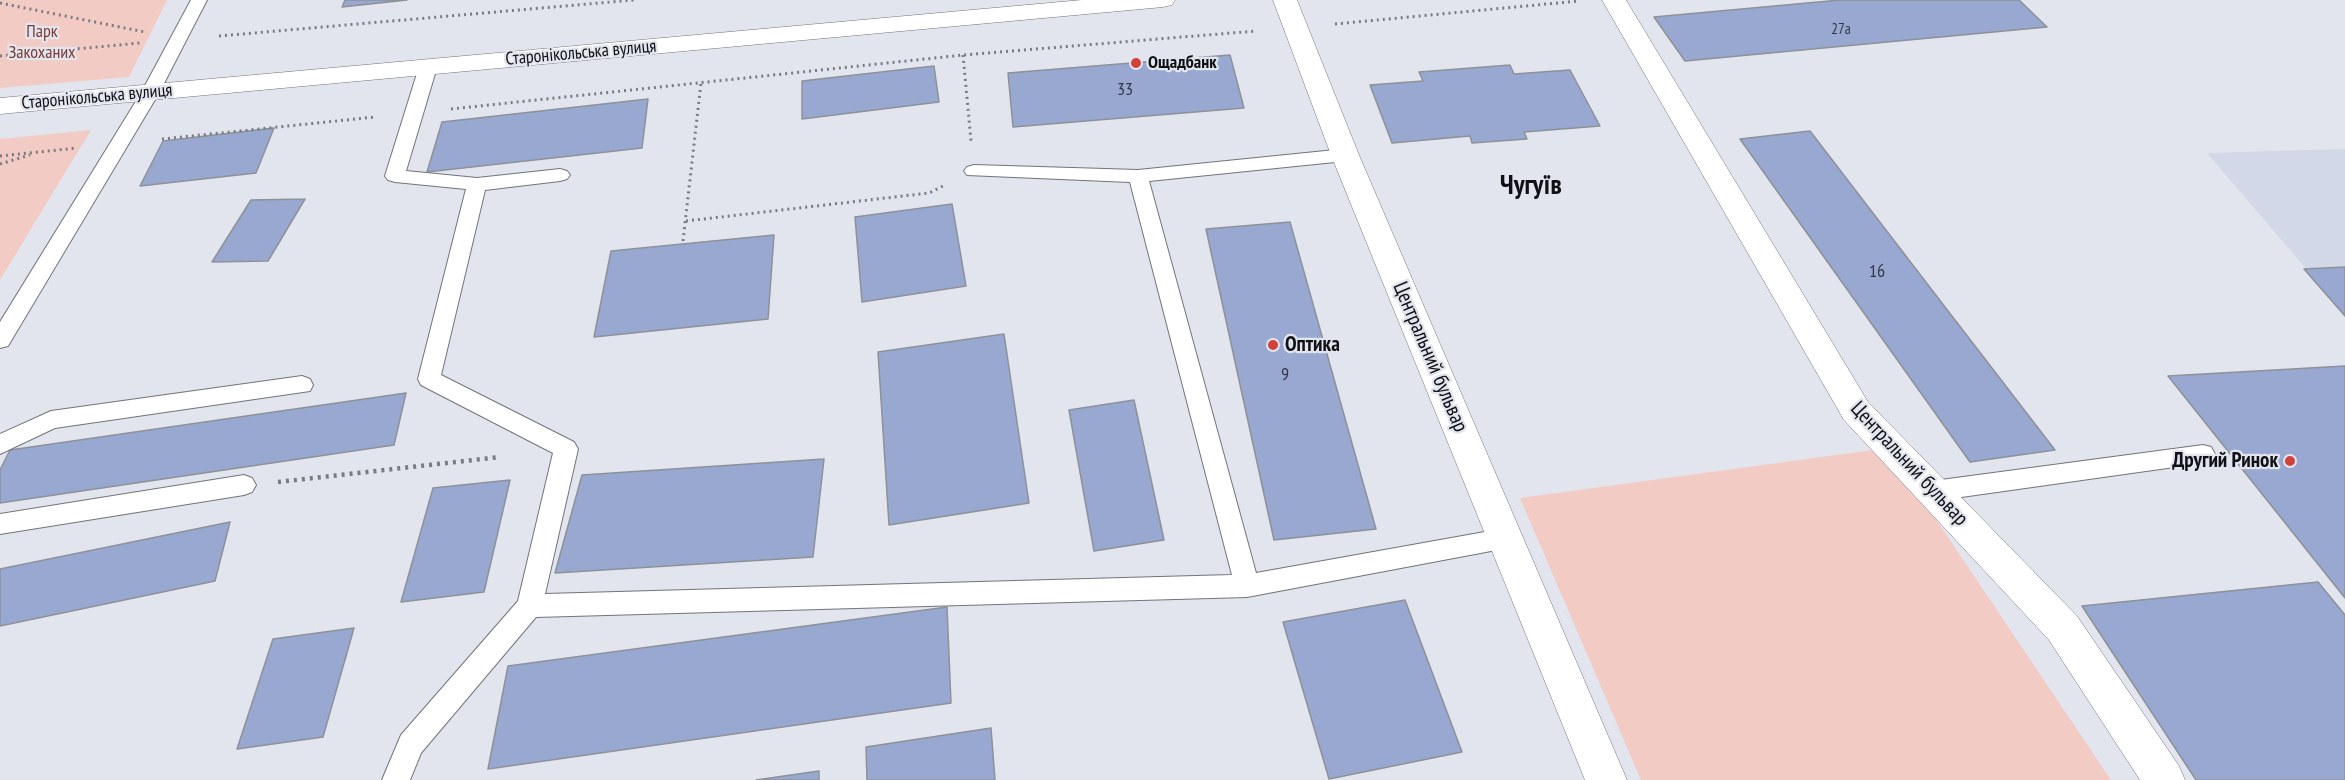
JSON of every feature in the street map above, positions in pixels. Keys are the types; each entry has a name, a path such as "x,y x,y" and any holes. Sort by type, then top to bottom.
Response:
{"street":[{"name":"Старонікольська вулиця","path":"0,106 1163,0"},
{"name":"Центральний бульвар","path":"1614,0 1856,411 2063,628 2164,780"},
{"name":"Центральний бульвар","path":"1290,14 1345,155 1507,538 1606,780"}],"lane":[{"path":"0,340 150,93 199,0"},
{"path":"428,67 395,176 477,184 560,175"},
{"path":"974,171 1138,176 1345,155"},
{"path":"1138,176 1247,586"},
{"path":"396,780 411,744 530,606 566,449 429,379 477,184"},
{"path":"0,445 51,420 302,385"},
{"path":"1933,491 2203,454"},
{"path":"0,524 244,485"},
{"path":"530,606 1247,586 1507,538"}],"path":[{"path":"0,56 634,0"},
{"path":"0,156 963,55 1290,14 1590,0"},
{"path":"0,3 178,39"},
{"path":"686,221 929,193 974,171 963,55"},
{"path":"683,241 701,83"},
{"path":"0,164 39,152"},
{"path":"244,485 566,449"}],"shaded area":[{"path":"2345,149 2345,314 2207,153"}],"green space":[{"name":"Парк Закоханих","path":"0,0 167,0 129,77 0,88"},
{"path":"91,130 0,280 0,139"},
{"path":"1888,448 2111,780 1641,780 1520,498"}],"building":[{"path":"345,0 407,0 342,7"},
{"path":"1840,0 2019,0 2047,27 1685,61 1654,17"},
{"path":"1230,55 1244,108 1013,127 1008,73"},
{"path":"1510,65 1514,74 1570,70 1600,126 1524,132 1527,139 1472,143 1470,136 1392,143 1370,85 1423,81 1419,72"},
{"path":"934,66 939,102 802,119 802,81"},
{"path":"648,99 642,148 427,172 442,122"},
{"path":"274,128 256,173 140,186 163,141"},
{"path":"1810,131 2055,450 1970,462 1740,139"},
{"path":"305,199 268,261 212,262 251,200"},
{"path":"952,204 966,286 862,302 855,217"},
{"path":"1290,222 1376,529 1274,540 1206,229"},
{"path":"774,235 768,319 594,337 611,251"},
{"path":"2345,267 2345,316 2304,269"},
{"path":"1004,334 1029,503 889,525 878,352"},
{"name":"Другий Ринок","path":"2345,366 2345,598 2168,376"},
{"path":"406,393 394,445 0,503 0,470 10,450"},
{"path":"1134,400 1164,540 1094,551 1069,410"},
{"path":"824,459 813,557 555,573 582,475"},
{"path":"510,480 484,592 401,602 433,488"},
{"path":"230,522 215,581 0,626 0,569"},
{"path":"2318,582 2345,615 2345,780 2196,780 2082,606"},
{"path":"1405,600 1462,752 1329,779 1283,622"},
{"path":"947,607 951,703 488,769 508,666"},
{"path":"354,628 323,737 237,749 273,639"},
{"path":"991,728 995,780 867,780 866,747"},
{"path":"819,771 819,780 756,780"}],"place":[{"name":"Ощадбанк","path":"1136,63"},
{"name":"Оптика","path":"1273,345"},
{"name":"Другий Ринок","path":"2290,461"}],"district":[{"name":"Чугуїв","path":"1531,186"}]}
